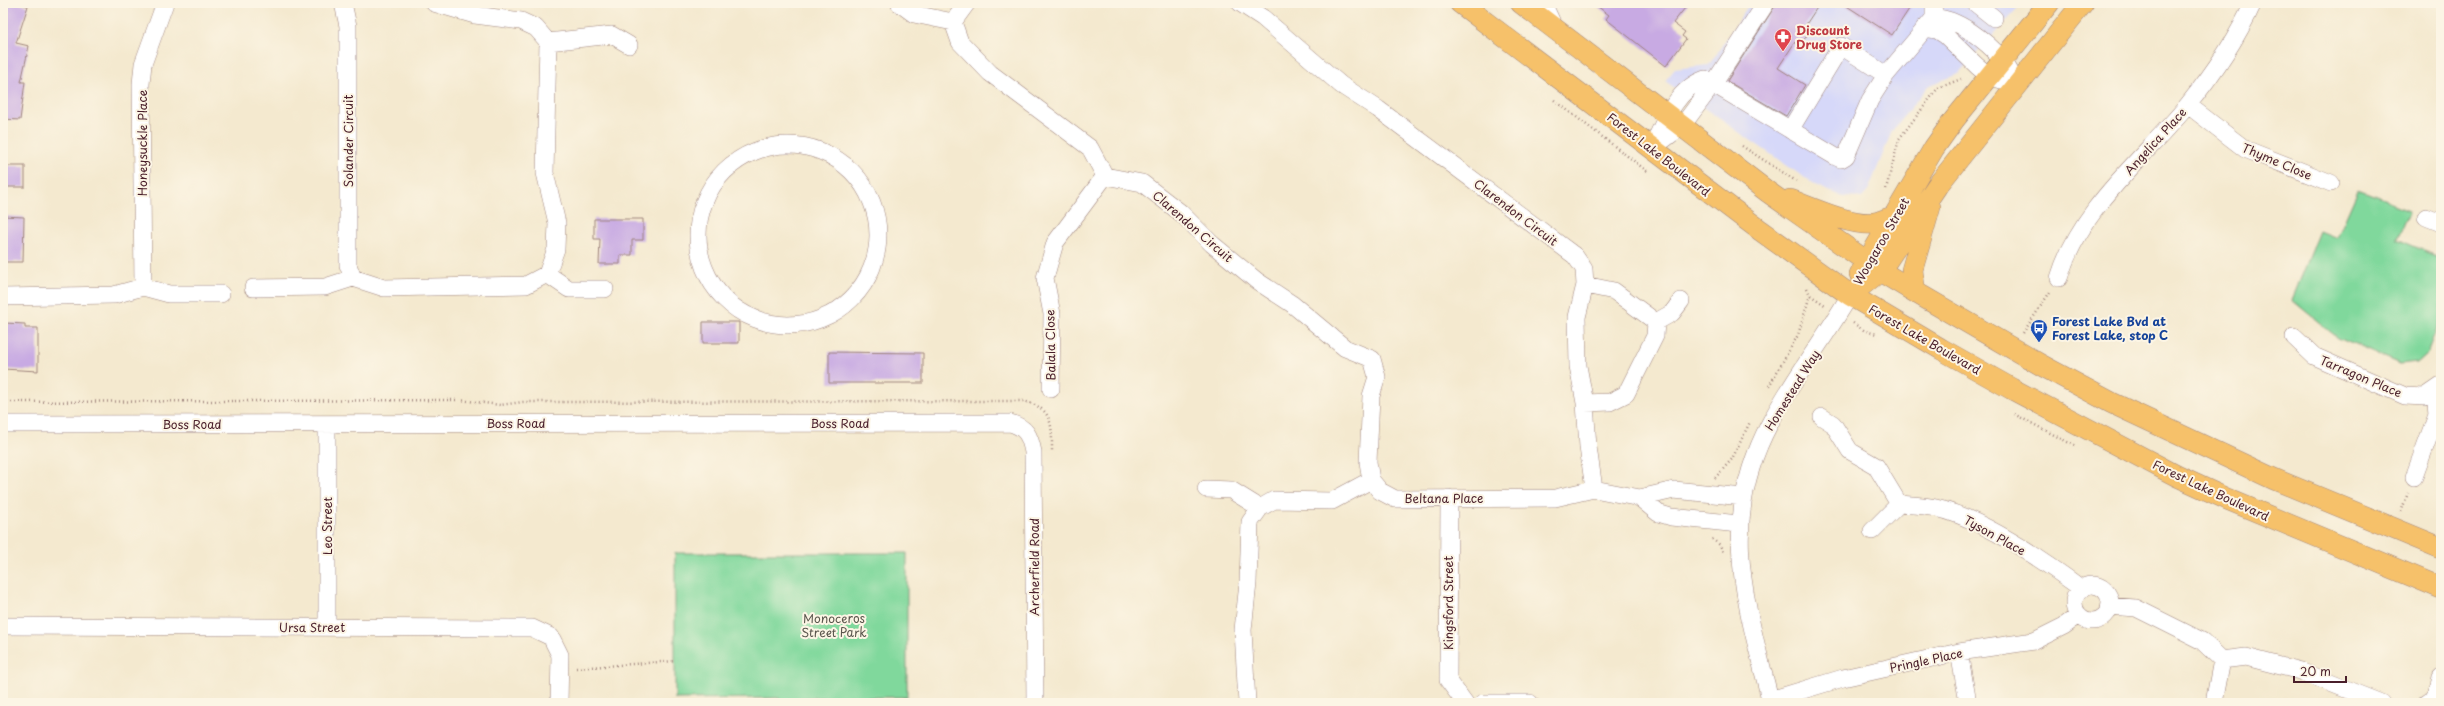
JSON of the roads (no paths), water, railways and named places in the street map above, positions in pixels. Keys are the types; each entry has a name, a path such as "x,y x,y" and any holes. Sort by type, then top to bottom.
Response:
{"main road":[{"name":"Forest Lake Boulevard","path":"1460,3 1720,201 1850,295 2012,389 2177,476 2227,499 2441,588"},
{"path":"1521,3 1768,192 1873,266 1915,292 2041,365 2112,403 2274,479 2441,548"},
{"name":"Woogaroo Street","path":"1873,266 1895,216 1934,148 2002,59 2049,3"},
{"name":"Woogaroo Street","path":"1850,295 2083,3"},
{"path":"1915,292 1912,270 1937,186"},
{"path":"1768,192 1826,213 1864,223 1875,223 1895,216"}],"street":[{"name":"Honeysuckle Place","path":"143,287 141,84 143,64 165,3"},
{"name":"Solander Circuit","path":"343,3 348,26 348,265 353,278"},
{"path":"253,288 325,287 353,278 384,288 526,285 547,274 556,249 558,223 545,173 548,42 536,28 521,21 475,15 434,3"},
{"path":"899,3 914,14 953,22"},
{"path":"953,22 967,3"},
{"name":"Clarendon Circuit","path":"1240,3 1263,18 1341,85 1378,108 1575,256 1584,269 1584,285 1577,317 1578,366 1585,403 1588,447 1594,489"},
{"path":"1544,3 1555,29"},
{"path":"1652,148 1674,121 1714,83 1766,3"},
{"path":"1975,3 1994,18"},
{"name":"Angelica Place","path":"2059,278 2073,242 2104,198 2188,105 2231,44 2253,3"},
{"path":"1714,83 1790,130 1841,158 1846,156 1870,100 1886,75 1931,16"},
{"path":"1931,16 1945,18 1956,22 2002,59 2018,86"},
{"path":"1931,16 1937,30 1946,35 1989,76 2018,86"},
{"path":"953,22 960,42 985,68 1090,148 1105,176"},
{"path":"548,42 612,36 629,46"},
{"path":"1790,130 1841,46 1886,75"},
{"name":"Thyme Close","path":"2188,105 2245,149 2331,183"},
{"path":"796,145 826,153 851,170 869,194 878,224 877,254 865,282 845,305 838,309 818,320 788,325 758,320 733,306 713,284 701,258 698,230 704,201 719,177 741,158 767,147 796,145"},
{"name":"Clarendon Circuit","path":"1105,176 1142,183 1181,213 1212,244 1257,281 1292,304 1345,348 1372,359 1378,377 1371,396 1368,462 1371,480"},
{"name":"Balala Close","path":"1051,389 1052,314 1045,278 1055,243 1105,176"},
{"path":"547,274 569,289 605,289"},
{"path":"1584,285 1614,291 1656,322"},
{"path":"3,297 114,295 143,287 170,294 221,294"},
{"name":"Homestead Way","path":"1770,702 1742,586 1739,524 1743,497 1751,466 1770,423 1850,295"},
{"path":"1656,322 1672,313 1681,300"},
{"path":"1585,403 1610,402 1626,394 1655,336 1656,322"},
{"name":"Tarragon Place","path":"2294,337 2314,356 2405,396 2425,397 2438,389"},
{"name":"Tarragon Place","path":"2414,477 2437,414 2438,389"},
{"path":"1822,417 1833,424 1850,451 1876,466 1899,504 1872,531"},
{"name":"Boss Road","path":"3,424 1010,422 1020,425 1027,431"},
{"name":"Leo Street","path":"327,424 327,627"},
{"name":"Archerfield Road","path":"1027,431 1033,452 1035,703"},
{"path":"1247,703 1243,630 1248,583 1250,522 1260,508 1274,500 1332,500 1371,480"},
{"name":"Beltana Place","path":"1371,480 1380,491 1395,498 1555,498 1594,489 1640,498 1674,490 1743,497"},
{"path":"1206,489 1231,490 1260,508"},
{"name":"Kingsford Street","path":"1449,498 1448,680 1465,703"},
{"name":"Beltana Place","path":"1640,498 1658,513 1671,517 1739,524"},
{"name":"Tyson Place","path":"1899,504 1935,508 1966,517 2046,563 2082,589"},
{"path":"2093,586 2104,590 2110,600 2108,612 2098,620 2085,619 2079,615 2075,604 2075,598 2082,589 2093,586"},
{"path":"2110,606 2136,608 2202,641 2222,660"},
{"name":"Pringle Place","path":"1770,702 1843,678 1959,652 2034,641 2064,626 2079,615"},
{"name":"Ursa Street","path":"3,626 532,628 551,637 560,655 559,703"},
{"path":"1959,652 1968,703"},
{"path":"2222,660 2246,657 2292,669 2381,703"},
{"path":"2214,703 2222,660"},
{"path":"2426,703 2430,701 2439,687 2441,677"},
{"path":"1483,703 1530,703"}],"place":[{"name":"Discount Drug Store","path":"1783,52"},
{"name":"Forest Lake Bvd at Forest Lake, stop C","path":"2039,343"}],"park label":[{"name":"Monoceros Street Park","path":"834,625"}]}
